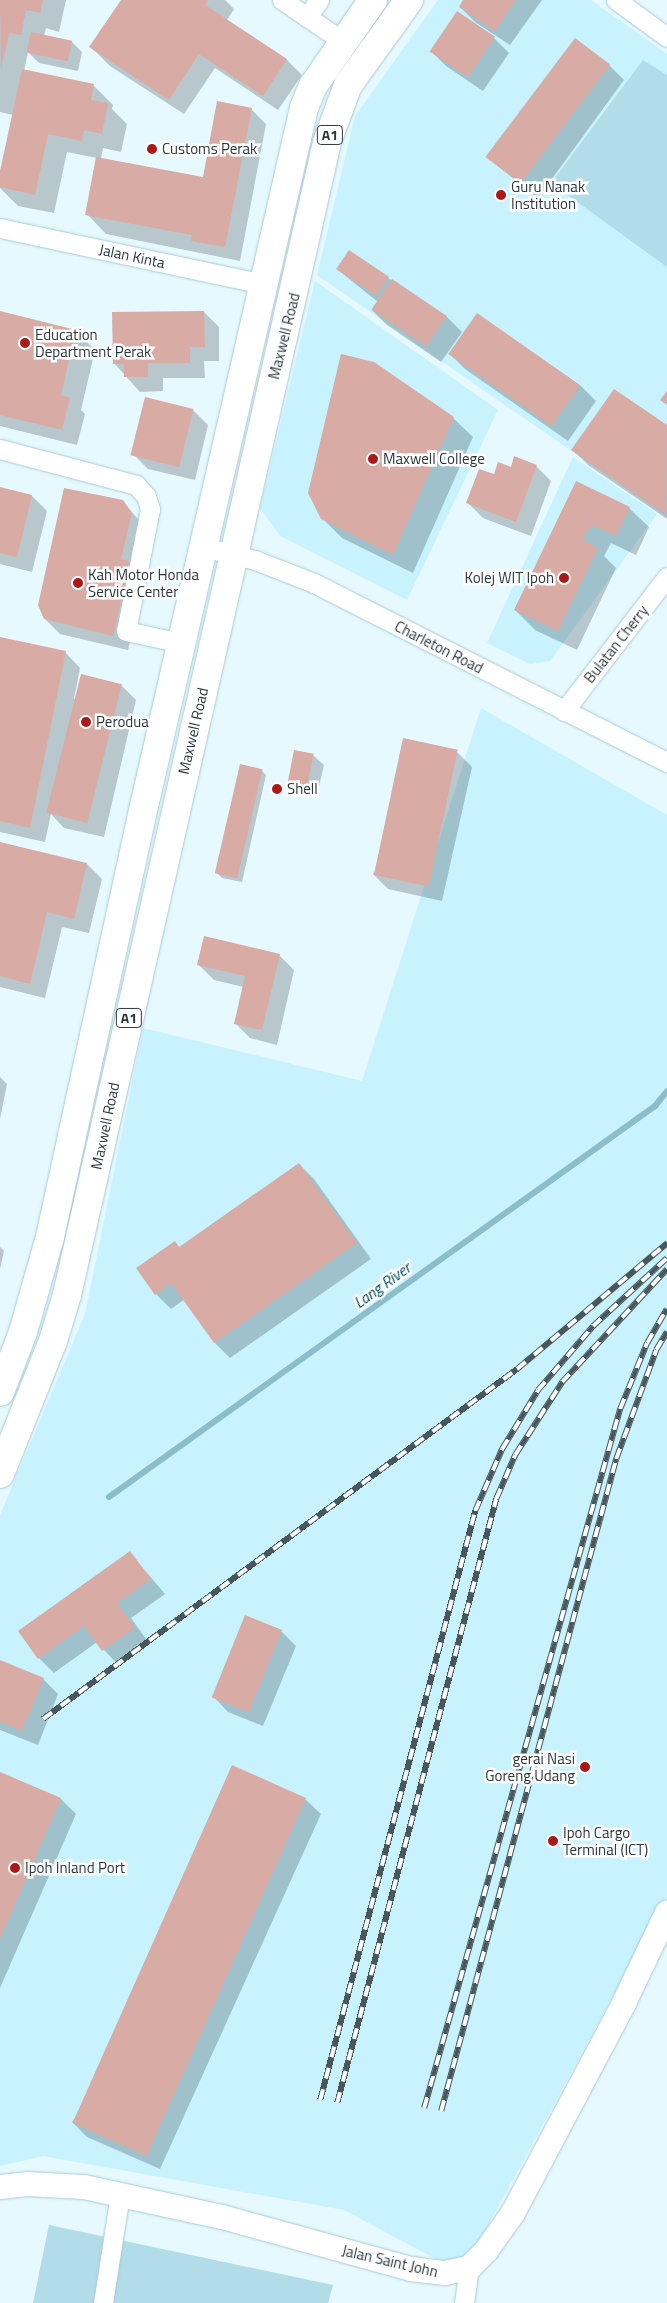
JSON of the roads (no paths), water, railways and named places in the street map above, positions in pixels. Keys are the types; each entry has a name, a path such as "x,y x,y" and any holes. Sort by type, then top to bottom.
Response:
{"main road":[{"name":"Maxwell Road","path":"0,1392 23,1332 50,1238 182,643 304,108 313,86 373,0"},
{"name":"Maxwell Road","path":"0,1474 53,1341 67,1295 232,554 324,157 348,85 409,0"},
{"path":"264,284 273,285 292,260 311,184 324,157"},
{"path":"264,284 270,290 275,304 277,364"}],"street":[{"path":"282,0 344,42"},
{"path":"306,17 319,0"},
{"path":"616,0 666,35"},
{"name":"Jalan Kinta","path":"0,228 264,284"},
{"path":"0,449 122,478 136,485 146,496 148,523 126,631 182,643"},
{"name":"Charleton Road","path":"204,547 232,554 314,583 667,762"},
{"name":"Bulatan Cherry","path":"564,711 667,577"},
{"path":"467,2284 486,2251 513,2213 620,2010 667,1912"},
{"name":"Jalan Saint John","path":"0,2188 52,2184 411,2268 445,2274 467,2284 493,2259 521,2219 604,2071 667,1943"},
{"name":"Jalan Saint John","path":"0,2202 52,2198 119,2200"},
{"path":"103,2303 119,2200"}],"waterway":[{"name":"Lang River","path":"109,1497 655,1106 667,1091"}],"railway":[{"path":"43,1719 517,1369 667,1243"},
{"path":"320,2100 475,1511 502,1449 538,1390 593,1326 667,1258"},
{"path":"337,2103 496,1499 515,1455 562,1382 667,1269"},
{"path":"424,2108 620,1409 647,1343 667,1309"},
{"path":"441,2111 616,1459 656,1350 667,1332"}],"place":[{"name":"Customs Perak","path":"152,149"},
{"name":"Guru Nanak Institution","path":"501,195"},
{"name":"Education Department Perak","path":"25,343"},
{"name":"Maxwell College","path":"373,459"},
{"name":"Kolej WIT Ipoh","path":"564,578"},
{"name":"Kah Motor Honda Service Center","path":"78,583"},
{"name":"Perodua","path":"86,722"},
{"name":"Shell","path":"277,789"},
{"name":"gerai Nasi Goreng Udang","path":"585,1767"},
{"name":"Ipoh Cargo Terminal (ICT)","path":"553,1841"},
{"name":"Ipoh Inland Port","path":"15,1868"}]}
